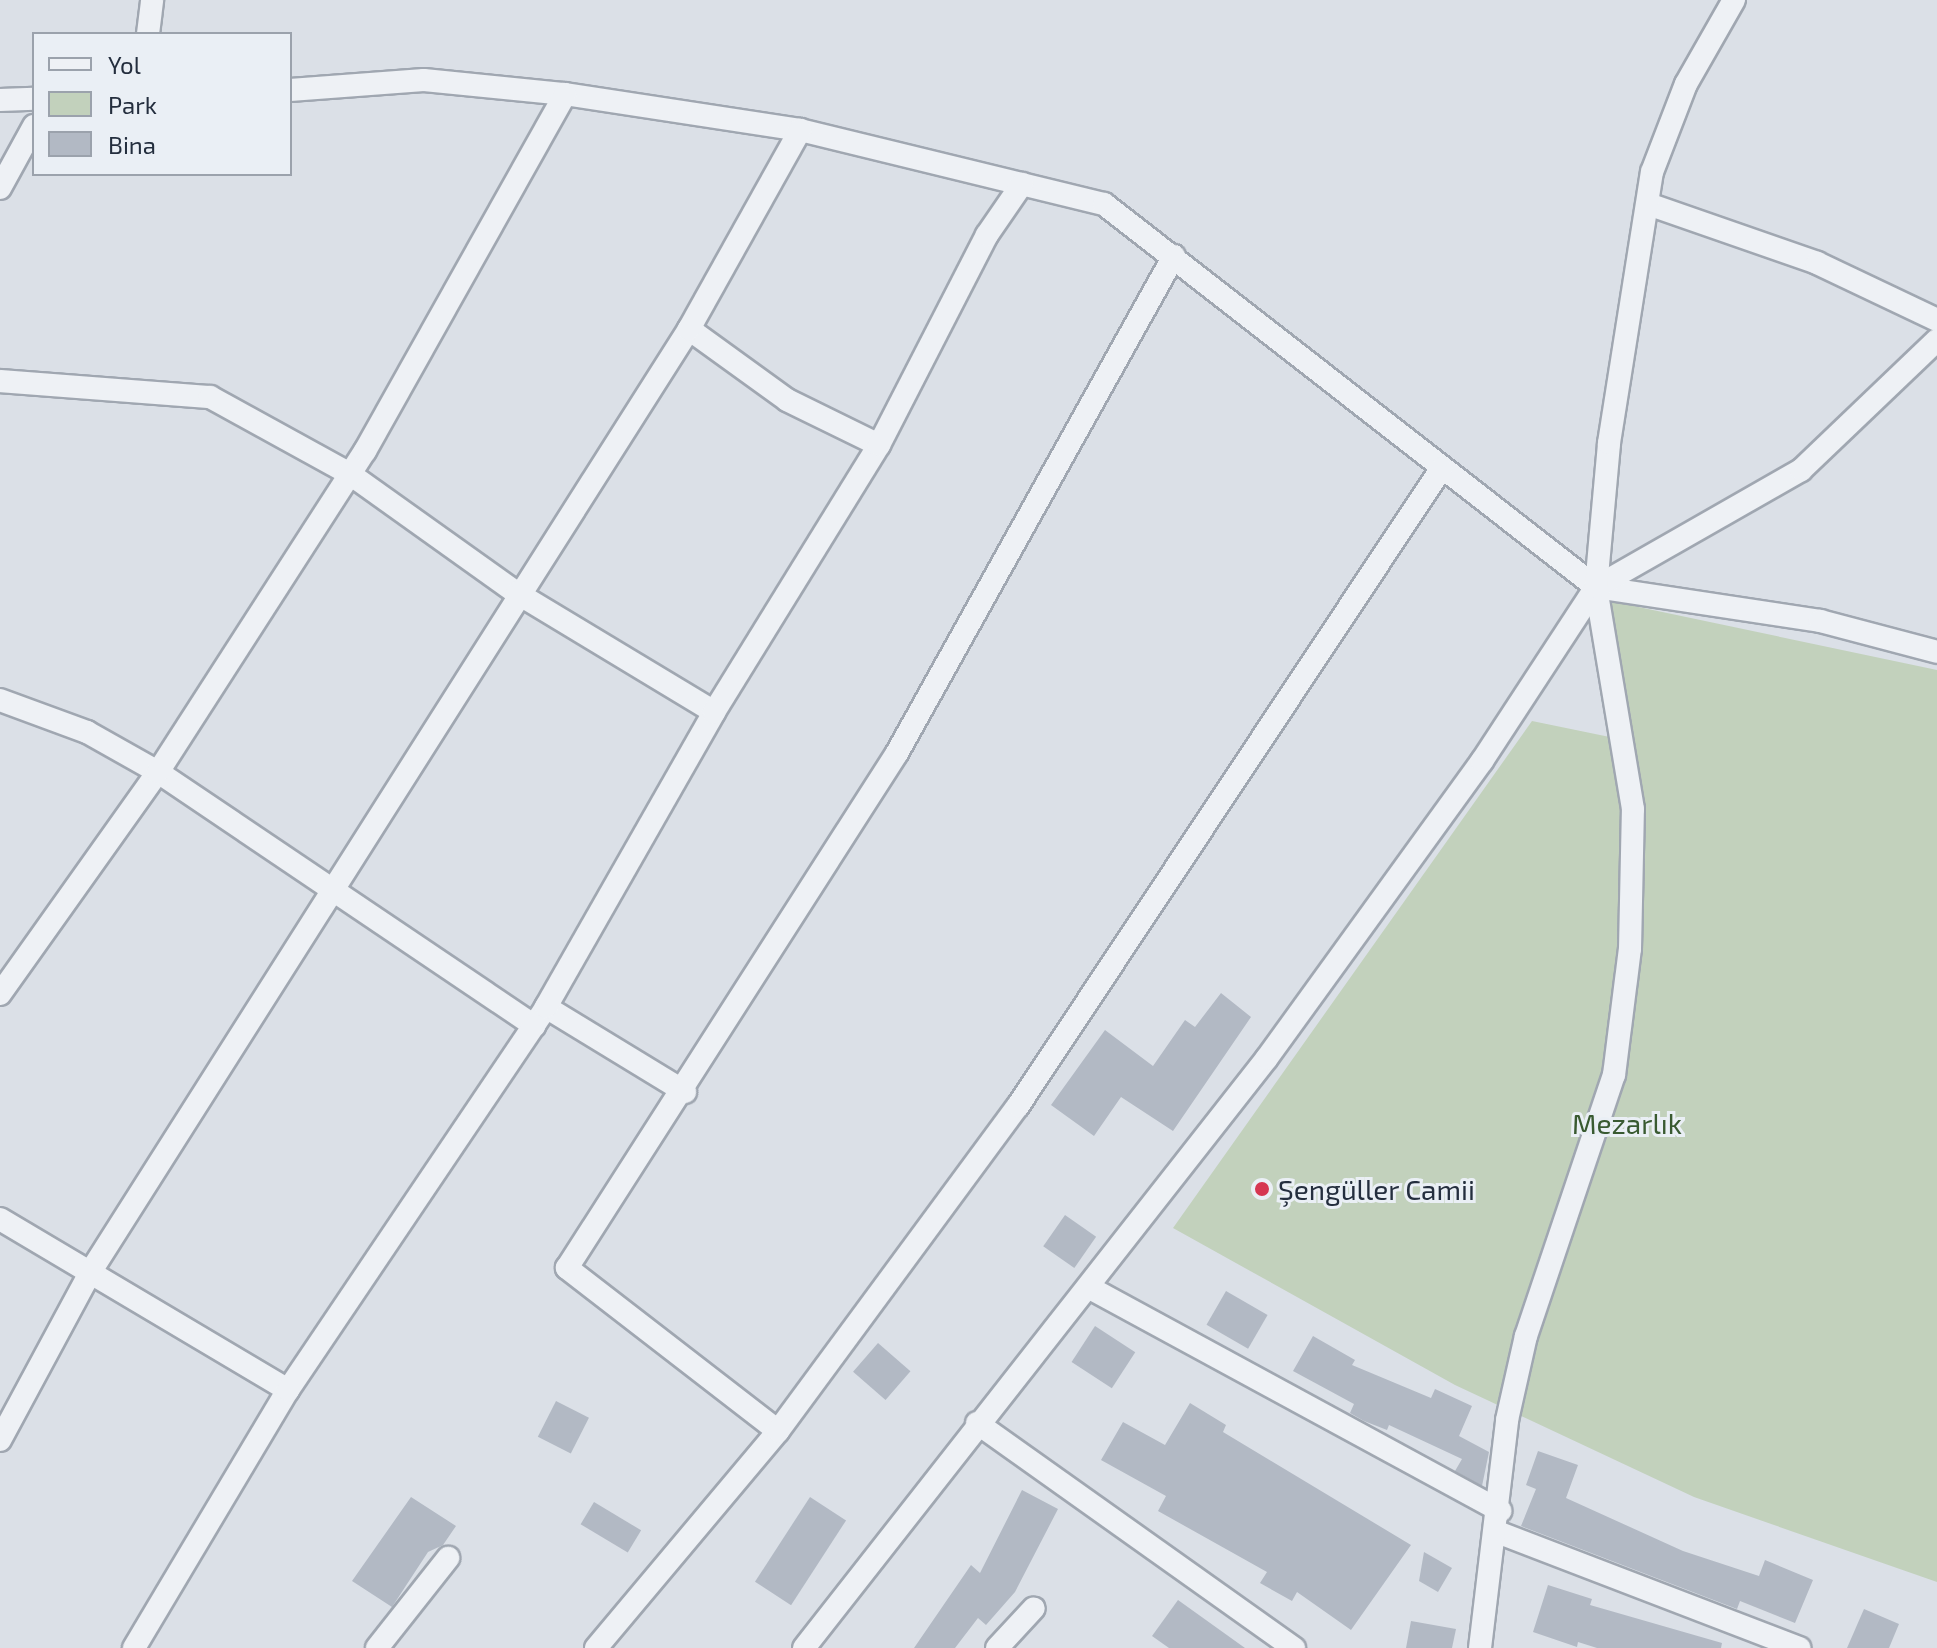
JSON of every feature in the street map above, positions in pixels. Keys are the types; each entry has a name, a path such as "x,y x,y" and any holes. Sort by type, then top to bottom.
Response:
{"street":[{"path":"148,32 152,0"},
{"path":"1480,1648 1499,1522 1507,1420 1526,1336 1614,1075 1630,949 1633,809 1596,587 1609,443 1648,204 1669,123 1734,0"},
{"path":"292,90 424,80 565,94 800,130 1104,204 1596,587 1820,621 1937,652"},
{"path":"0,994 158,772 350,474 565,94"},
{"path":"0,100 32,99"},
{"path":"0,188 32,130"},
{"path":"0,1440 91,1271 336,889 517,593 689,329 800,130"},
{"path":"134,1648 288,1390 540,1017 714,712 879,445 987,235 1022,184"},
{"path":"1648,204 1817,263 1937,320"},
{"path":"778,1431 567,1268 685,1092 897,753 1174,256"},
{"path":"689,329 787,400 879,445"},
{"path":"804,1648 977,1423 1090,1288 1435,826 1596,587 1801,470 1937,340"},
{"path":"0,381 210,397 350,474 517,593 714,712"},
{"path":"596,1648 778,1431 1018,1106 1441,469"},
{"path":"0,700 87,732 158,772 540,1017 685,1092"},
{"path":"0,1219 288,1390"},
{"path":"1090,1288 1499,1522 1799,1648"},
{"path":"977,1423 1294,1648"},
{"path":"377,1648 448,1558"},
{"path":"997,1648 1034,1608"}],"green space":[{"name":"Mezarlık","path":"1610,601 1937,670 1937,1582 1694,1497 1455,1385 1173,1228 1532,721 1634,742"}],"building":[{"path":"1221,993 1251,1017 1173,1131 1121,1097 1094,1136 1051,1105 1105,1030 1153,1066 1185,1020 1195,1027"},
{"path":"1065,1215 1096,1237 1074,1268 1043,1246"},
{"path":"1226,1291 1268,1315 1248,1349 1206,1325"},
{"path":"1095,1326 1135,1352 1112,1388 1072,1362"},
{"path":"1313,1336 1355,1360 1352,1365 1431,1398 1435,1389 1472,1406 1459,1436 1489,1452 1482,1486 1455,1471 1462,1459 1389,1425 1387,1430 1364,1421 1350,1413 1354,1404 1293,1371"},
{"path":"878,1343 910,1371 886,1400 853,1372"},
{"path":"556,1401 589,1418 571,1453 538,1437"},
{"path":"1190,1403 1226,1425 1223,1432 1411,1545 1351,1630 1297,1592 1292,1601 1260,1583 1267,1572 1158,1511 1166,1496 1101,1460 1123,1422 1165,1445"},
{"path":"1538,1451 1578,1465 1566,1498 1683,1551 1759,1576 1765,1560 1813,1580 1795,1623 1740,1601 1737,1609 1521,1526 1536,1489 1526,1485"},
{"path":"1022,1490 1058,1509 1015,1592 986,1625 978,1618 955,1648 914,1648 971,1565 980,1573"},
{"path":"411,1497 456,1526 443,1545 428,1552 392,1607 352,1581"},
{"path":"810,1497 846,1520 791,1605 755,1582"},
{"path":"594,1502 641,1530 628,1553 581,1524"},
{"path":"1424,1552 1452,1568 1438,1592 1419,1581"},
{"path":"1548,1585 1592,1599 1590,1605 1722,1643 1721,1648 1597,1648 1578,1642 1577,1647 1533,1632"},
{"path":"1178,1600 1245,1648 1169,1648 1152,1636"},
{"path":"1864,1609 1899,1624 1889,1648 1847,1648"},
{"path":"1411,1621 1456,1629 1452,1648 1406,1648"}],"place":[{"name":"Şengüller Camii","path":"1262,1189"}]}
